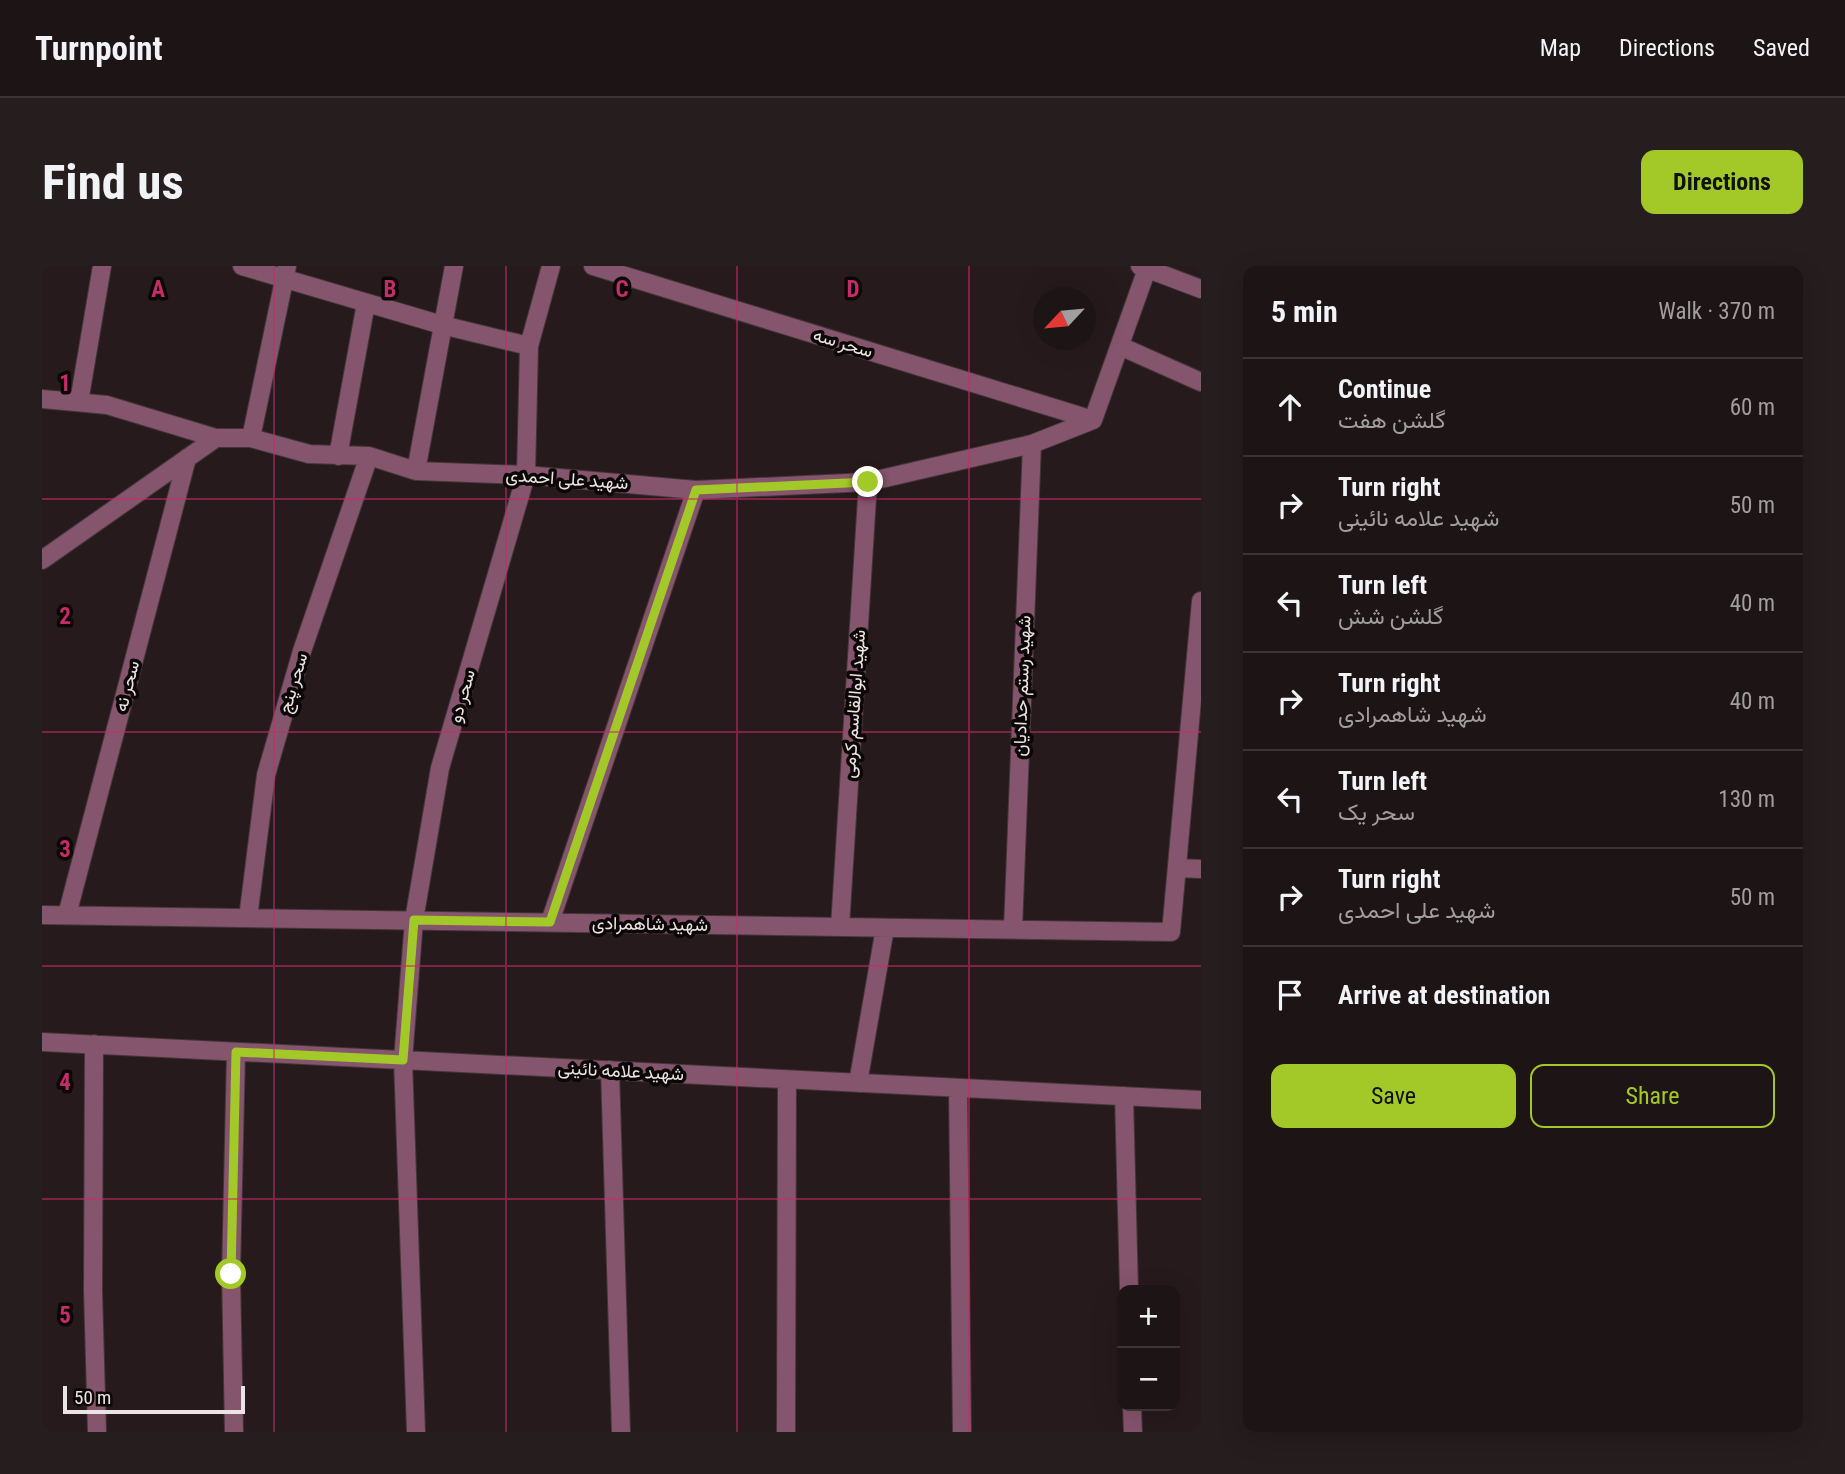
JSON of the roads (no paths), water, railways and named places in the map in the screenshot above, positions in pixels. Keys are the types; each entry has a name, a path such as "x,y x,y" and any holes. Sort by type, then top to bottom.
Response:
{"street":[{"path":"79,402 102,266"},
{"path":"242,266 286,272 366,303 529,346"},
{"path":"415,471 454,266"},
{"path":"526,475 529,346 551,266"},
{"name":"سحر سه","path":"593,266 1093,420"},
{"path":"1093,420 1120,346 1143,267 1201,289"},
{"path":"251,438 286,272"},
{"path":"338,456 366,303"},
{"path":"1120,346 1201,382"},
{"name":"شهید علی احمدی","path":"42,399 107,405 216,438 251,438 309,454 369,456 415,471 526,475 696,490 868,482 1032,444 1093,420"},
{"path":"42,559 216,438"},
{"name":"شهید رستم حدادیان","path":"1013,929 1032,444"},
{"name":"سحر پنج","path":"248,918 265,775 302,652 369,456"},
{"name":"سحر نه","path":"67,915 187,458"},
{"name":"سحر دو","path":"415,1432 403,1060 414,920 440,768 526,475"},
{"name":"شهید ابوالقاسم کرمی","path":"841,927 868,482"},
{"path":"550,922 696,490"},
{"path":"1201,601 1177,868 1201,869"},
{"name":"شهید شاهمرادی","path":"42,915 1171,932 1177,868"},
{"path":"858,1083 885,928"},
{"name":"شهید علامه‌ نائینی","path":"42,1042 1201,1100"},
{"path":"93,1044 93,1292 97,1432"},
{"path":"234,1432 231,1274 236,1052"},
{"path":"610,1070 621,1432"},
{"path":"786,1432 787,1080"},
{"path":"958,1088 962,1432"},
{"path":"1124,1097 1129,1285"},
{"path":"1132,1411 1133,1432"}]}
